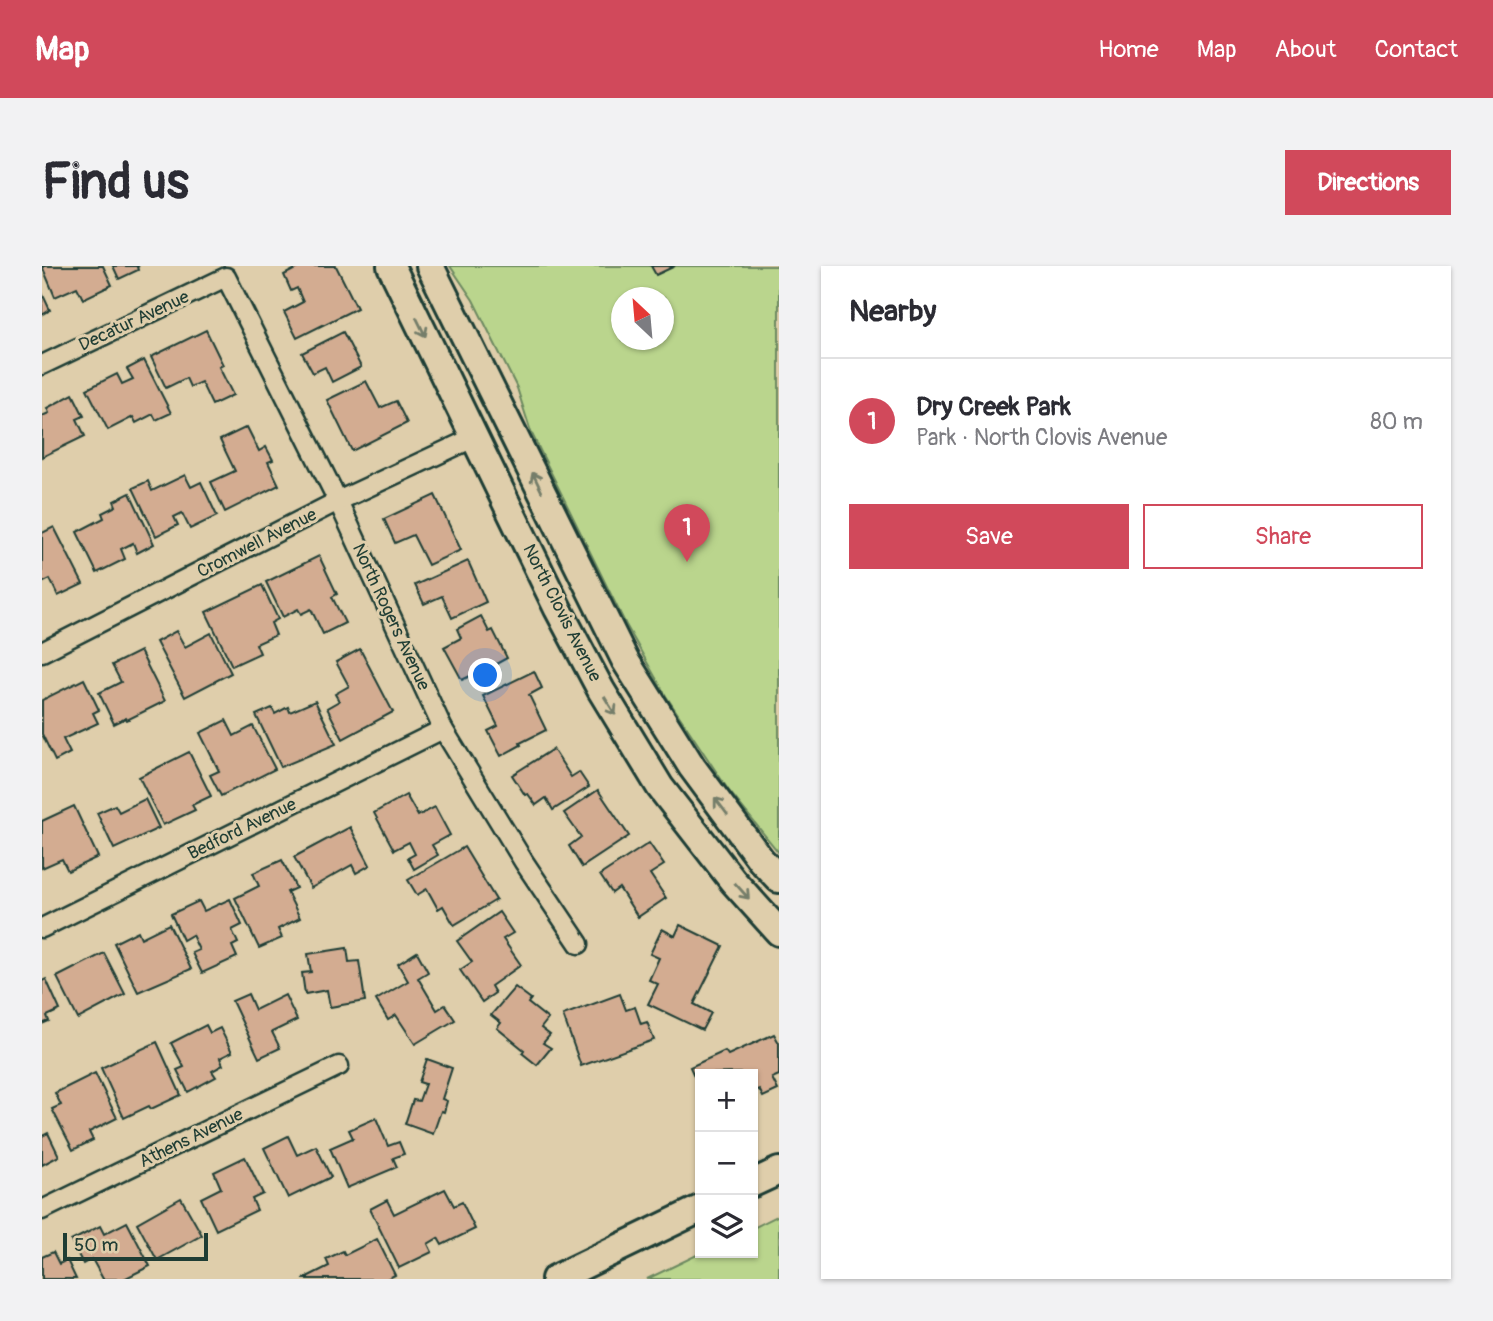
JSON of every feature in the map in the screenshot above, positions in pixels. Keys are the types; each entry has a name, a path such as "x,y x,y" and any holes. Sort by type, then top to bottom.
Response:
{"main road":[{"name":"North Clovis Avenue","path":"391,266 601,690 654,776 733,881 779,932"},
{"name":"North Clovis Avenue","path":"430,266 625,660 692,767 761,860 779,879"},
{"path":"475,437 488,440 499,449 576,602 625,660"},
{"path":"758,1181 779,1171"},
{"path":"555,1279 695,1211"}],"street":[{"name":"Decatur Avenue","path":"42,365 226,277"},
{"name":"North Rogers Avenue","path":"226,277 338,502 443,729 524,862 579,944"},
{"name":"Cromwell Avenue","path":"42,652 338,502 475,437"},
{"name":"Bedford Avenue","path":"42,928 443,729"},
{"name":"Athens Avenue","path":"42,1210 339,1066"}],"green space":[{"path":"450,266 779,266 779,853 729,791 666,696 626,625 531,432 517,388 473,300"},
{"path":"779,1215 779,1279 647,1279 695,1256 695,1258 758,1258 758,1226"}],"building":[{"path":"42,266 103,266 112,285 83,299 77,287 55,297"},
{"path":"113,266 139,266 138,270 119,279"},
{"path":"301,266 336,266 357,308 297,338 284,312 303,302 297,288 291,291 284,275"},
{"path":"651,266 675,266 656,275"},
{"path":"42,293 50,310 42,315"},
{"path":"206,330 223,365 219,367 233,395 212,405 201,382 190,387 186,378 166,388 151,357"},
{"path":"343,332 361,367 332,382 325,367 313,373 302,353"},
{"path":"144,360 171,413 156,420 153,414 136,423 133,417 108,430 87,389 117,374 122,384 133,379 127,369"},
{"path":"366,381 380,408 396,401 407,423 352,451 327,400"},
{"path":"73,394 84,416 77,419 85,436 42,457 42,416 49,413 47,408"},
{"path":"247,427 259,451 266,447 273,460 268,462 279,485 225,512 211,482 235,471 220,440"},
{"path":"185,475 191,487 201,482 217,516 190,529 182,513 174,517 178,525 156,536 133,488 148,481 152,491"},
{"path":"130,493 154,544 137,553 133,543 121,549 125,559 97,573 77,532 104,518 102,513 116,506 114,501"},
{"path":"435,495 461,550 428,565 413,535 395,543 384,519"},
{"path":"54,527 83,584 58,596 50,579 42,583 42,533"},
{"path":"319,556 337,594 332,597 345,623 323,634 311,609 301,614 298,609 283,617 266,582"},
{"path":"468,561 486,602 452,618 442,596 424,604 415,585"},
{"path":"262,585 278,619 271,623 276,635 256,644 260,653 232,666 206,612"},
{"path":"481,616 489,632 493,630 507,658 496,664 500,671 480,681 476,673 462,680 444,647 461,638 457,629"},
{"path":"176,631 185,647 211,633 231,673 185,697 156,642"},
{"path":"360,649 393,712 343,739 327,708 339,701 335,694 349,686 336,662"},
{"path":"140,651 165,701 114,724 99,693 121,682 112,665"},
{"path":"534,671 542,688 529,695 546,730 501,756 488,731 498,726 483,696"},
{"path":"84,679 99,710 93,713 98,723 63,739 70,753 55,761 42,734 42,700"},
{"path":"315,701 336,744 281,767 256,715 272,708 275,714 288,707 290,712"},
{"path":"226,720 234,736 253,726 275,769 221,796 210,775 219,771 200,733"},
{"path":"553,749 571,777 579,772 589,787 553,810 546,798 536,805 528,794 525,795 512,775"},
{"path":"189,752 211,796 192,805 195,810 163,825 139,777"},
{"path":"598,790 629,836 582,867 569,846 581,837 564,813"},
{"path":"406,795 418,816 435,807 450,835 432,845 438,855 414,869 408,858 415,854 409,842 394,850 374,813"},
{"path":"145,799 159,828 114,849 97,813 115,805 119,812"},
{"path":"74,806 98,857 68,871 62,859 42,868 42,821"},
{"path":"350,827 370,865 356,873 352,865 311,888 294,857"},
{"path":"649,843 664,865 650,874 666,898 638,917 619,888 612,893 600,875"},
{"path":"464,847 496,900 454,925 443,906 438,909 427,889 417,895 408,880"},
{"path":"282,860 296,888 287,892 300,918 278,929 282,938 259,948 235,898 259,886 253,873"},
{"path":"230,899 242,925 232,930 238,943 232,946 237,957 202,973 192,953 199,950 192,935 183,940 171,914 199,901 204,911"},
{"path":"499,912 513,933 503,939 521,965 491,986 495,993 482,1002 460,970 472,962 457,941"},
{"path":"169,924 191,969 138,992 114,943 138,931 141,938"},
{"path":"680,925 723,946 694,1004 711,1013 702,1030 648,1004 658,984 649,980 659,958 650,954 662,929 675,936"},
{"path":"347,948 349,962 359,961 365,1001 330,1007 327,990 305,994 302,973 311,972 308,954"},
{"path":"417,952 428,972 418,978 437,1010 445,1005 455,1020 415,1044 396,1015 388,1020 376,1000 408,981 398,964"},
{"path":"104,953 125,994 78,1019 57,977"},
{"path":"46,979 60,1010 47,1016 49,1021 42,1024 42,981"},
{"path":"515,987 531,999 528,1003 548,1019 541,1028 550,1035 543,1043 551,1048 537,1065 522,1053 524,1050 497,1028 501,1023 491,1015"},
{"path":"248,994 255,1010 285,995 297,1020 272,1032 280,1048 259,1058 232,1001"},
{"path":"620,994 626,1010 635,1007 641,1024 647,1022 654,1040 581,1066 563,1015"},
{"path":"206,1025 210,1033 220,1028 232,1052 220,1058 223,1065 212,1071 216,1077 188,1092 177,1070 184,1067 171,1043"},
{"path":"774,1034 779,1043 779,1075 772,1078 778,1090 763,1097 758,1090 758,1069 695,1069 695,1078 690,1067 725,1051 728,1055"},
{"path":"157,1042 181,1095 124,1118 101,1068"},
{"path":"427,1059 452,1068 442,1099 447,1101 444,1112 441,1111 433,1134 405,1124 413,1100 419,1101 425,1084 419,1082"},
{"path":"95,1073 117,1118 89,1132 93,1140 73,1150 52,1109 61,1105 55,1093"},
{"path":"376,1118 388,1146 399,1142 404,1154 393,1158 397,1167 347,1188 330,1148 353,1138 349,1130"},
{"path":"48,1133 59,1156 42,1165 42,1136"},
{"path":"288,1136 297,1155 316,1146 331,1177 288,1198 264,1148"},
{"path":"245,1157 263,1194 252,1199 257,1210 216,1230 201,1198 221,1188 214,1172"},
{"path":"445,1189 454,1206 462,1202 475,1229 442,1245 438,1238 428,1244 432,1252 399,1268 370,1209 387,1200 394,1214"},
{"path":"181,1198 202,1235 157,1260 137,1223"},
{"path":"127,1222 150,1266 124,1279 103,1279 92,1259 83,1264 71,1241 100,1226 104,1234"},
{"path":"377,1239 395,1275 387,1279 303,1279 329,1266 326,1259 343,1251 345,1255"},
{"path":"53,1252 59,1264 67,1260 76,1279 42,1279 42,1257"}],"place":[{"name":"Dry Creek Park","path":"687,562"}]}
